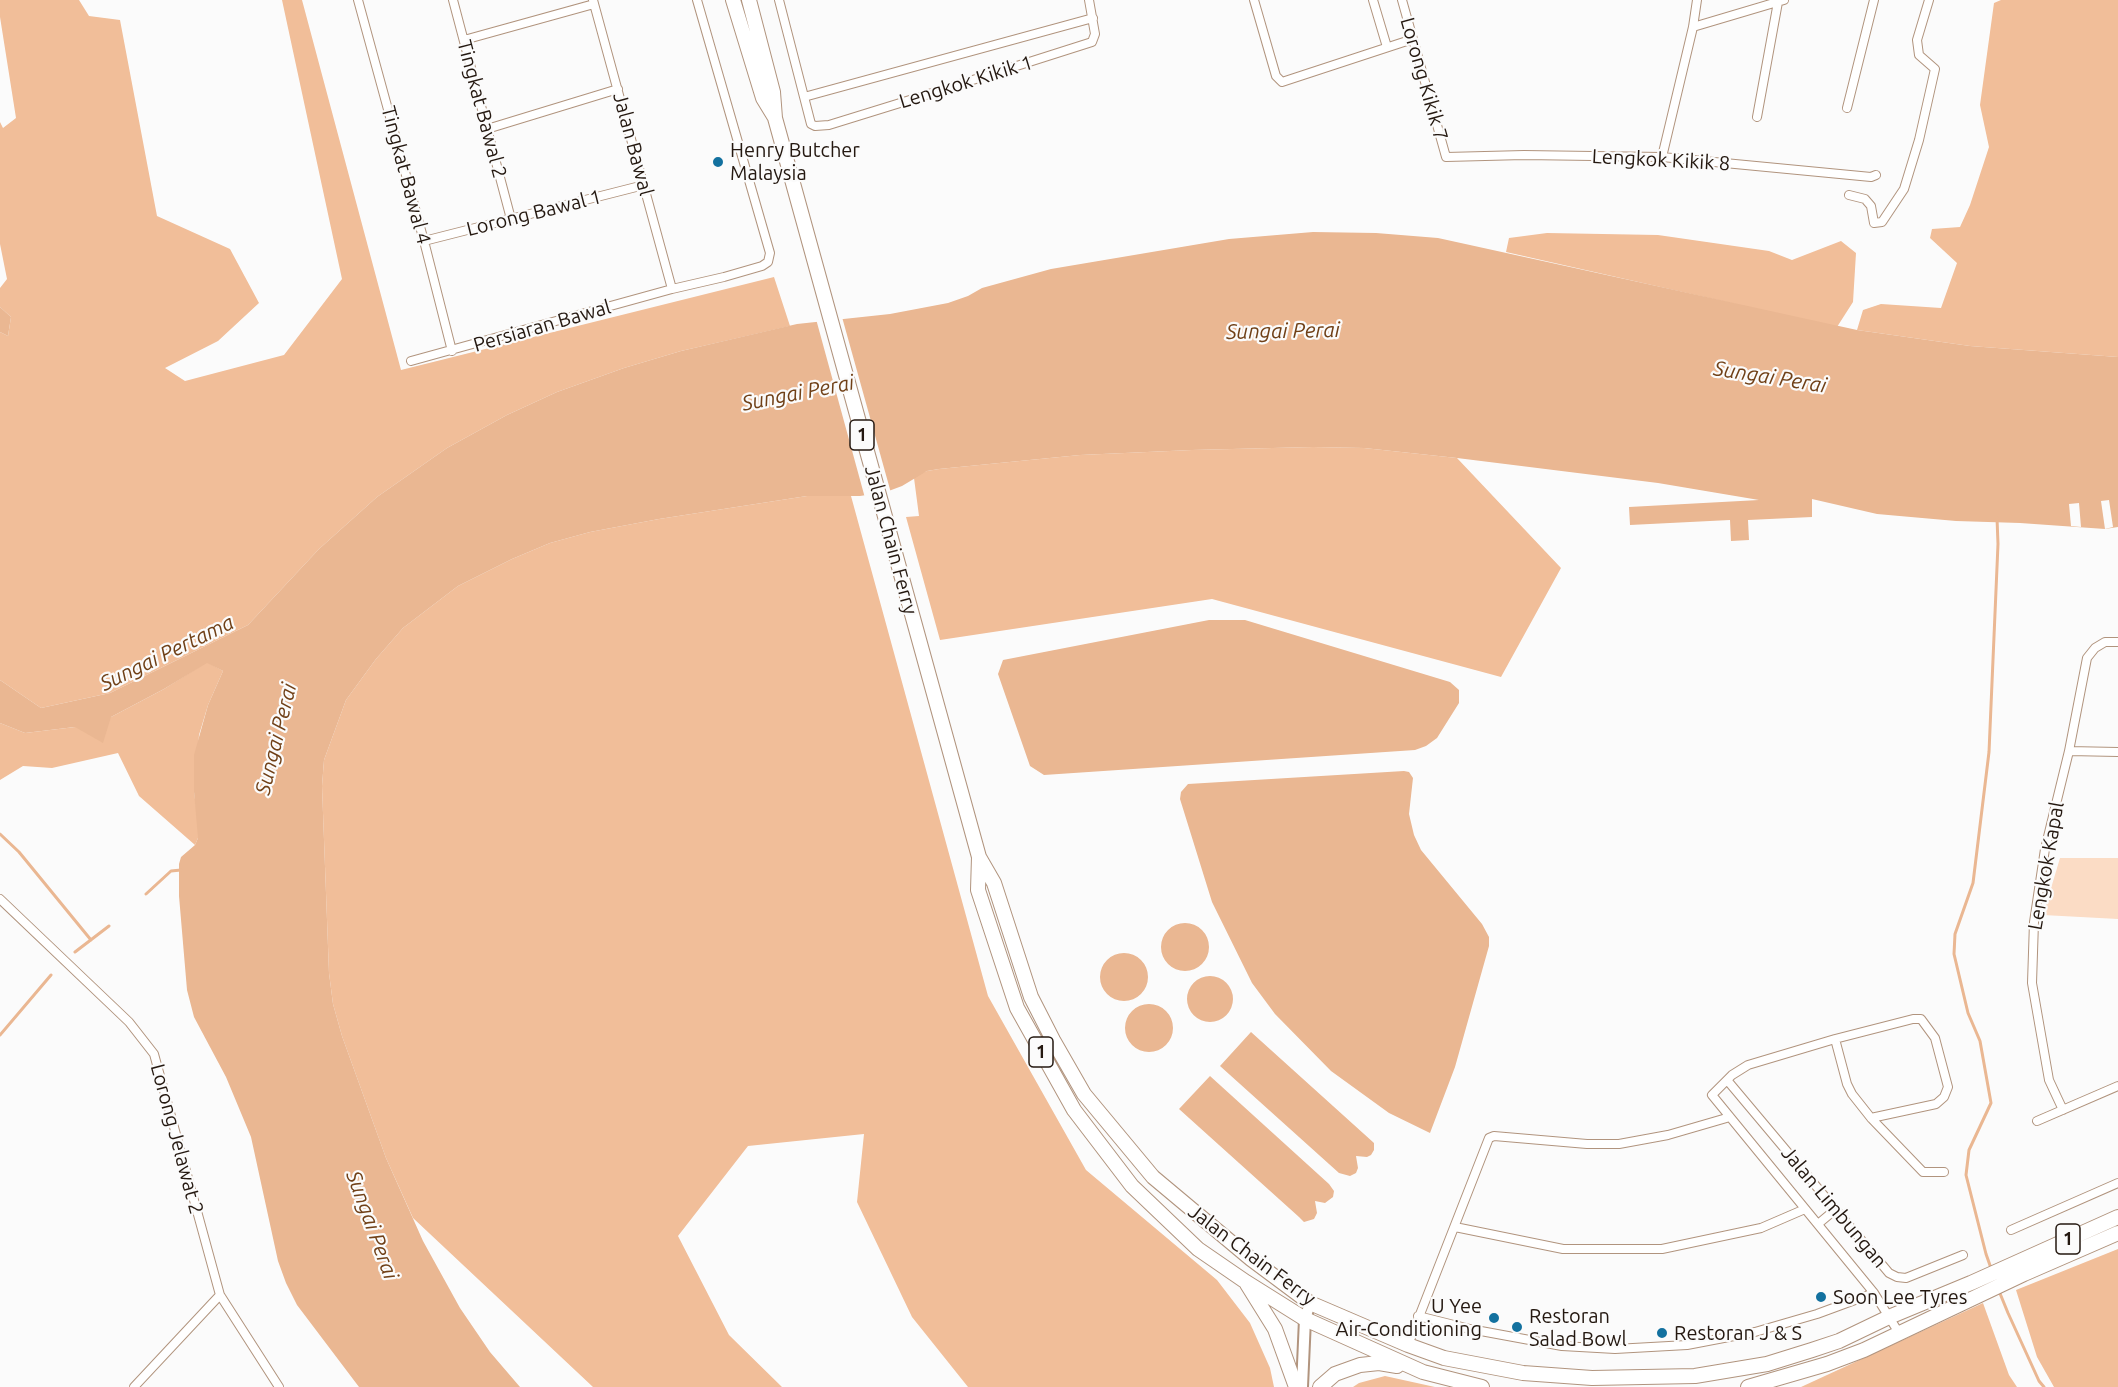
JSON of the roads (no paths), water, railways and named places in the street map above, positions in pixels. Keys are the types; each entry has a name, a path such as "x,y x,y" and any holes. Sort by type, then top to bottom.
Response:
{"highway":[{"name":"Jalan Chain Ferry","path":"733,0 763,98 775,118"},
{"name":"Jalan Chain Ferry","path":"749,0 773,92 775,118 979,857 994,884 1031,997 1084,1094 1153,1177 1251,1259 1310,1303 1408,1345 1457,1362 1523,1373 1592,1378 1685,1377 1767,1364 1839,1341 1928,1301 2118,1233"},
{"name":"Jalan Chain Ferry","path":"979,857 978,890 1017,1008 1074,1110 1132,1186 1198,1249 1305,1319 1423,1372 1482,1387"},
{"name":"Jalan Chain Ferry","path":"1748,1387 1827,1364 1864,1350 1935,1316 2118,1217"},
{"path":"1246,1282 1275,1329 1296,1387"},
{"path":"1320,1387 1335,1374 1370,1363 1423,1372"}],"street":[{"name":"Tingkat Bawal 4","path":"357,0 452,351"},
{"name":"Tingkat Bawal 2","path":"453,0 511,219"},
{"path":"672,289 762,266 768,262 770,253 697,0"},
{"path":"779,0 804,97"},
{"name":"Lengkok Kikik 1","path":"1089,0 1093,18 1095,34 1092,42 829,124 815,126 811,124 804,97 1093,18"},
{"path":"1254,0 1276,76 1282,82 1413,39"},
{"path":"1373,0 1387,47"},
{"name":"Lorong Kikik 7","path":"1402,0 1446,157"},
{"path":"1662,157 1693,27 1697,0"},
{"path":"1847,108 1874,0"},
{"path":"1849,195 1865,199 1871,206 1874,223 1882,222 1904,189 1919,140 1935,69 1919,55 1917,40 1929,0"},
{"path":"1693,27 1781,1 1757,117"},
{"path":"464,40 594,2"},
{"name":"Jalan Bawal","path":"594,2 672,289"},
{"path":"487,129 618,89"},
{"name":"Lengkok Kikik 8","path":"1446,157 1524,155 1662,157 1871,177 1876,175"},
{"name":"Lorong Bawal 1","path":"424,241 644,184"},
{"name":"Persiaran Bawal","path":"411,361 672,289"},
{"name":"Lengkok Kapal","path":"2063,1110 2049,1080 2032,982 2034,916 2045,849 2087,658 2095,648 2105,642 2118,642"},
{"path":"2068,751 2118,752"},
{"name":"Lorong Jelawat 2","path":"0,899 129,1022 154,1054 220,1295 279,1387"},
{"path":"1727,1080 1748,1065 1835,1039 1913,1019 1921,1019 1935,1038 1948,1087 1944,1097 1936,1104 1871,1118"},
{"path":"1835,1039 1847,1084 1871,1118 1923,1172 1944,1172"},
{"name":"Jalan Limbungan","path":"1899,1333 1874,1293 1712,1095 1727,1080 1889,1273 1906,1278 1963,1255"},
{"path":"2037,1120 2118,1086"},
{"path":"1408,1345 1489,1138 1494,1136 1587,1144 1619,1144 1668,1135 1730,1117"},
{"path":"2011,1230 2118,1183"},
{"path":"1455,1227 1563,1249 1662,1249 1716,1239 1761,1227 1805,1209"},
{"path":"1818,1224 1836,1209"},
{"path":"1418,1316 1470,1329 1562,1346 1625,1348 1687,1345 1755,1332 1817,1314 1874,1293"},
{"path":"134,1387 220,1295"},
{"path":"1302,1387 1305,1319 1310,1303"}],"water":[{"name":"Sungai Perai","path":"1313,232 1376,233 1438,238 1857,330 1970,346 2118,357 2118,527 2105,529 1956,521 1877,514 1812,499 1812,517 1748,520 1749,540 1731,541 1730,520 1630,525 1629,507 1759,500 1658,483 1457,458 1364,448 1313,447 1080,455 939,469 927,471 902,486 886,492 860,496 807,496 659,519 590,532 550,543 512,559 458,586 403,628 376,659 346,700 324,760 322,786 329,973 333,1004 342,1036 386,1158 423,1241 460,1308 490,1352 520,1387 359,1387 297,1305 286,1283 278,1261 251,1137 226,1077 194,1017 187,990 179,896 179,864 181,857 195,845 198,838 194,755 208,705 223,671 207,663 111,717 103,743 75,727 25,733 0,723 0,680 41,708 110,693 248,625 319,549 377,497 447,448 507,415 557,392 624,368 681,351 797,324 890,314 948,303 982,288 1051,269 1229,239"},
{"path":"0,307 11,317 8,336 0,332"},
{"path":"1209,620 1245,620 1450,682 1459,690 1459,703 1437,738 1415,750 1044,775 1030,766 998,674 1003,660"},
{"path":"1409,772 1413,778 1409,814 1414,835 1421,850 1482,924 1489,937 1489,946 1455,1067 1430,1133 1389,1113 1331,1071 1275,1014 1252,983 1212,902 1180,799 1181,792 1188,784"},
{"path":"1185,923 1202,930 1209,947 1202,964 1185,971 1168,964 1161,947 1168,930"},
{"path":"1124,953 1141,960 1148,977 1141,994 1124,1001 1107,994 1100,977 1107,960"},
{"path":"1210,976 1219,977 1227,982 1232,990 1232,1008 1227,1016 1219,1021 1210,1022 1201,1021 1193,1016 1188,1008 1187,999 1188,990 1193,982 1201,977"},
{"path":"1144,1004 1154,1004 1166,1011 1173,1023 1173,1033 1166,1045 1154,1052 1144,1052 1129,1041 1125,1033 1125,1023 1136,1008"},
{"path":"1251,1032 1374,1143 1371,1155 1356,1156 1358,1168 1356,1173 1350,1176 1339,1173 1220,1066"},
{"path":"1210,1076 1329,1184 1334,1191 1333,1197 1325,1203 1315,1201 1317,1213 1314,1219 1304,1222 1179,1109"}],"waterway":[{"path":"1992,1271 1966,1175 1969,1150 1991,1103 1980,1041 1968,1013 1954,954 1955,934 1973,883 1989,752 1998,544 1997,518"},
{"path":"0,834 19,852 91,940"},
{"path":"146,894 171,871 181,870"},
{"path":"75,952 109,926"},
{"path":"0,1035 51,975"},
{"path":"1999,1291 2039,1381 2044,1387"}],"place":[{"name":"Henry Butcher Malaysia","path":"718,162"},
{"name":"Soon Lee Tyres","path":"1821,1297"},
{"name":"U Yee Air-Conditioning","path":"1494,1318"},
{"name":"Restoran Salad Bowl","path":"1517,1327"},
{"name":"Restoran J & S","path":"1662,1333"}],"water label":[{"name":"Sungai Pertama","path":"167,653"}]}
